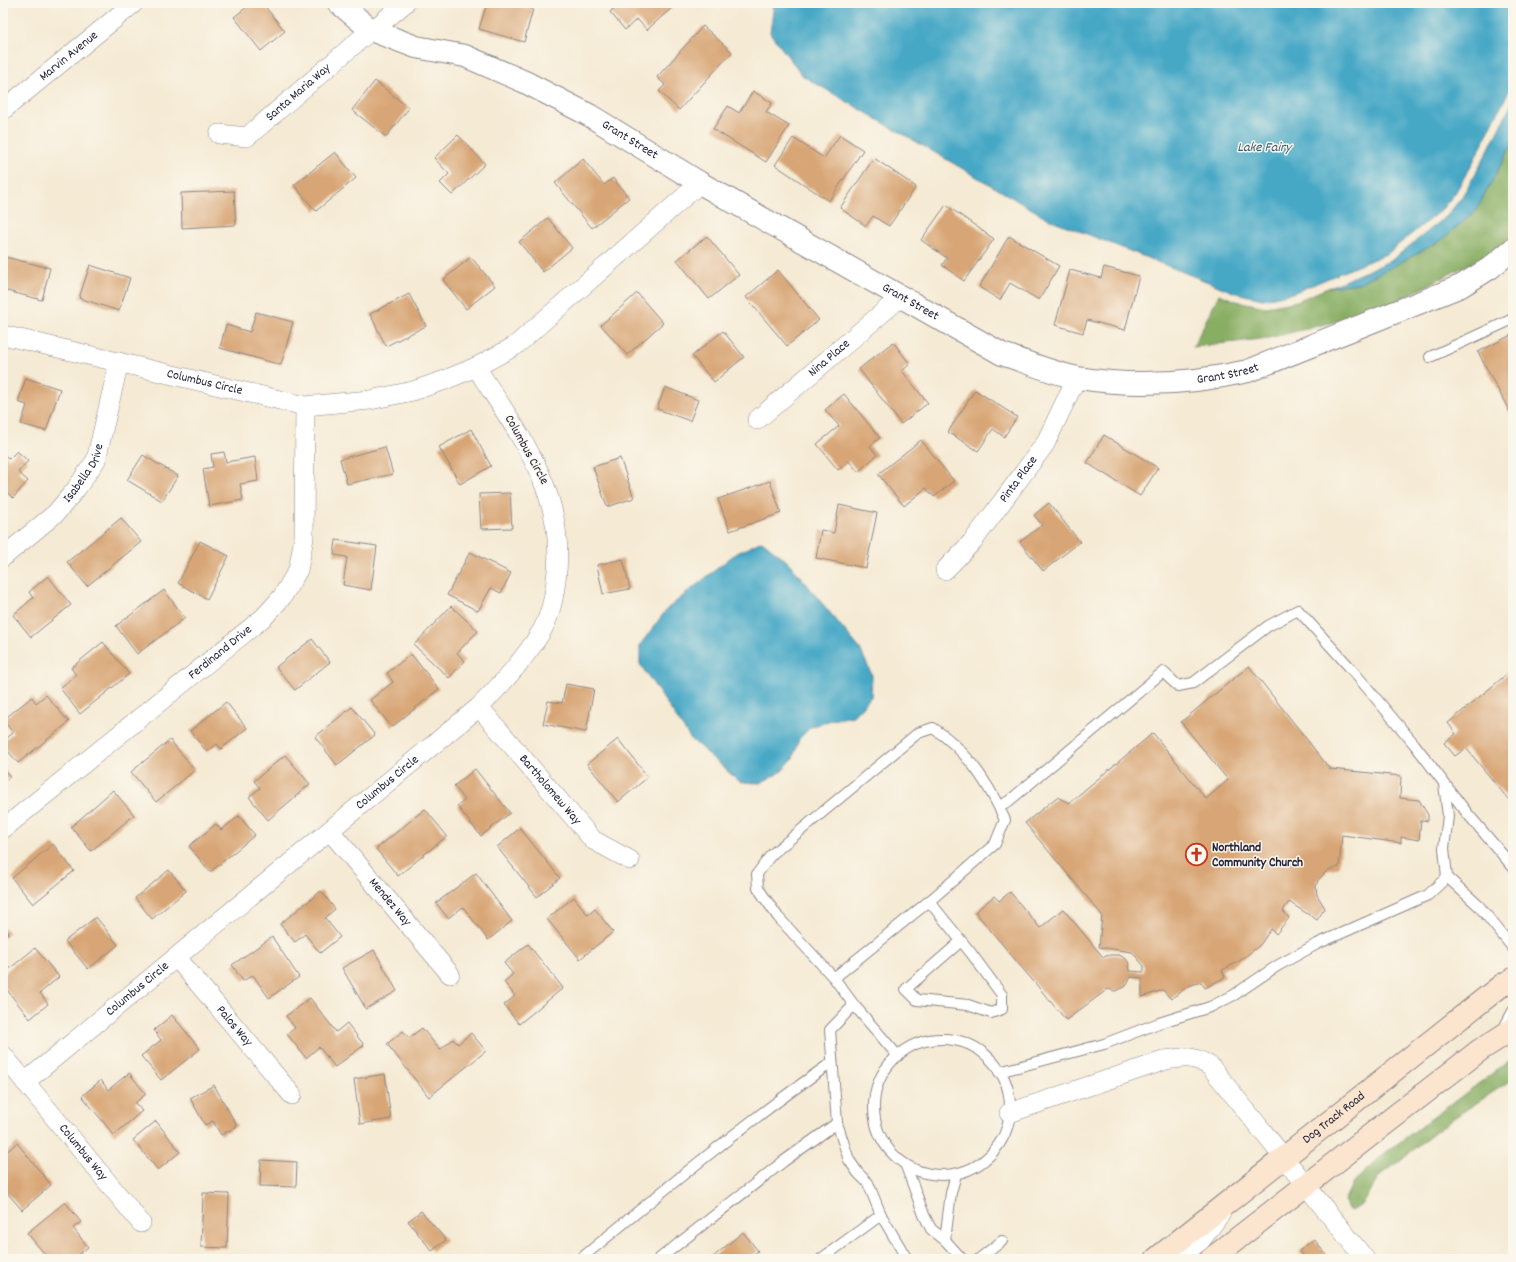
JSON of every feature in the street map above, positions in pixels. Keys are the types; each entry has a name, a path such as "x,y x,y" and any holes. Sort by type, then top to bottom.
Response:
{"main road":[{"name":"Dog Track Road","path":"1156,1259 1502,985 1513,979"},
{"path":"1212,1259 1480,1050 1506,1033"}],"street":[{"name":"Marvin Avenue","path":"3,110 134,3"},
{"name":"Grant Street","path":"339,3 372,30 416,47 465,56 525,82 589,115 700,183 1002,354 1053,372 1077,378 1135,384 1212,379 1248,371 1461,286 1490,268 1513,249"},
{"name":"Santa Maria Way","path":"219,134 247,136 405,3"},
{"name":"Columbus Circle","path":"3,335 305,406 370,400 413,391 476,367 515,346 700,183"},
{"name":"Nina Place","path":"757,420 902,296"},
{"name":"Isabella Drive","path":"3,557 56,513 76,489 96,460 119,362"},
{"name":"Columbus Circle","path":"26,1082 479,707 512,673 541,631 554,600 558,564 556,523 546,485 527,448 476,367"},
{"name":"Pinta Place","path":"945,570 973,541 1045,444 1077,378"},
{"name":"Ferdinand Drive","path":"3,829 264,617 282,597 298,570 304,538 305,406"},
{"name":"Bartholomew Way","path":"479,707 593,840 630,860"},
{"name":"Mendez Way","path":"330,831 450,974"},
{"name":"Palos Way","path":"177,958 292,1095"},
{"path":"3,1055 26,1082"},
{"path":"1009,1113 1166,1060 1192,1057 1211,1067 1365,1259"},
{"name":"Columbus Way","path":"26,1082 141,1222"},
{"path":"1177,1259 1201,1240 1232,1199"}],"lane":[{"path":"1430,357 1513,319"},
{"path":"999,806 1009,801 1163,672 1178,686 1193,683 1268,626 1298,610 1353,671 1415,745 1444,784 1513,867"},
{"path":"834,978 929,901 995,844 1005,820 999,806 975,768 949,738 933,728 918,733 772,855 757,874 758,888 778,917 834,978 854,1005 898,1056"},
{"path":"1444,784 1448,816 1444,848 1447,877 1479,906 1513,948"},
{"path":"999,1072 1104,1044 1159,1023 1210,1007 1234,995 1277,966 1317,944 1428,894 1447,877"},
{"path":"929,901 960,942 971,953 1002,995 1002,1009 991,1013 968,1005 917,1000 906,989 960,942"},
{"path":"854,1005 830,1030 831,1063 837,1123 849,1160 858,1173 868,1183 882,1214 906,1259"},
{"path":"1506,1033 1513,1011"},
{"path":"929,1040 953,1040 975,1047 993,1062 999,1072 1006,1082 1010,1105 1006,1129 995,1149 978,1165 956,1174 939,1175 922,1173 906,1166 888,1151 877,1130 873,1107 878,1084 889,1064 907,1048 929,1040"},
{"path":"585,1259 584,1256 773,1103 831,1063"},
{"path":"659,1259 784,1161 837,1123"},
{"path":"906,1166 924,1215 932,1229 945,1240 962,1259"},
{"path":"945,1240 951,1193 956,1174"},
{"path":"821,1259 882,1214"},
{"path":"979,1259 1002,1241"}],"green space":[{"path":"1513,143 1513,236 1496,250 1397,301 1359,316 1269,338 1193,347 1219,294 1236,301 1266,307 1297,301 1330,287 1359,283 1475,212"},
{"path":"1513,1058 1513,1079 1452,1119 1379,1177 1362,1205 1350,1211 1344,1201 1353,1183 1385,1153"}],"water":[{"name":"Lake Fairy","path":"774,3 1513,3 1513,83 1473,162 1455,193 1442,209 1388,253 1293,293 1263,299 1236,293 1049,219 803,76 770,33"},
{"path":"1513,101 1513,143 1475,212 1440,241 1396,265 1359,283 1330,287 1392,260 1447,216 1461,198 1480,166"},
{"path":"762,541 788,562 860,649 872,675 871,697 853,716 831,720 811,727 799,739 793,758 781,772 760,783 740,782 690,738 640,664 640,645 667,609 735,554"}],"building":[{"path":"252,3 262,3 285,31 261,51 234,17"},
{"path":"487,3 509,3 533,9 524,42 479,29"},
{"path":"620,3 677,3 647,30 637,19 625,30 610,12"},
{"path":"703,26 732,52 679,110 659,91 665,85 657,77"},
{"path":"375,81 409,108 386,137 352,110"},
{"path":"753,91 772,103 766,112 789,126 766,162 713,129 728,106 739,113"},
{"path":"458,135 485,164 452,195 440,183 449,174 434,158"},
{"path":"840,135 863,150 829,201 775,165 793,138 824,158"},
{"path":"335,152 356,178 316,211 294,185"},
{"path":"874,158 916,187 889,226 873,216 866,226 840,208"},
{"path":"583,159 604,185 613,178 629,198 592,228 555,183"},
{"path":"234,191 236,225 182,228 181,193"},
{"path":"946,205 994,239 964,281 942,265 947,258 921,240"},
{"path":"548,218 572,248 543,272 519,242"},
{"path":"707,236 739,275 709,299 677,260"},
{"path":"1009,236 1059,266 1039,300 1010,283 1000,300 979,287"},
{"path":"5,257 50,268 42,300 3,290 3,264"},
{"path":"471,257 495,286 466,309 443,280"},
{"path":"90,265 130,278 119,311 79,298"},
{"path":"1104,267 1139,276 1125,330 1087,320 1083,333 1055,325 1070,270 1101,278"},
{"path":"778,270 819,320 787,346 746,297"},
{"path":"637,293 663,323 627,355 601,325"},
{"path":"409,294 426,326 386,346 370,314"},
{"path":"256,312 293,322 281,365 220,348 226,325 250,332"},
{"path":"723,331 744,357 714,382 692,356"},
{"path":"1513,334 1513,418 1478,352"},
{"path":"893,342 910,364 902,371 928,403 901,424 859,369"},
{"path":"26,378 60,389 46,431 21,424 27,405 18,402"},
{"path":"665,387 698,400 690,421 657,409"},
{"path":"975,390 1017,417 1004,437 993,429 978,451 948,432"},
{"path":"844,394 880,438 870,446 877,455 858,472 849,461 838,470 817,444 839,426 825,410"},
{"path":"471,429 491,466 460,484 439,447"},
{"path":"1104,435 1158,468 1140,496 1087,463"},
{"path":"921,440 954,481 934,497 926,488 904,506 878,474"},
{"path":"385,447 393,474 347,484 340,459"},
{"path":"17,451 28,461 18,472 28,481 13,498 3,489 3,453 9,459"},
{"path":"224,452 226,462 255,457 258,481 240,484 243,500 209,506 203,469 213,467 211,454"},
{"path":"143,455 178,476 162,501 127,480"},
{"path":"620,458 634,498 607,507 593,467"},
{"path":"770,481 781,513 730,531 718,499"},
{"path":"510,493 512,528 481,529 479,494"},
{"path":"1049,503 1080,542 1043,571 1020,542 1042,525 1034,515"},
{"path":"839,505 877,513 866,568 816,558 821,530 834,533"},
{"path":"121,518 141,542 87,586 67,562"},
{"path":"336,540 377,546 371,590 343,585 347,557 334,555"},
{"path":"200,541 229,556 207,599 178,583"},
{"path":"470,552 511,573 501,593 491,588 478,611 447,595"},
{"path":"623,559 630,589 603,594 597,565"},
{"path":"48,576 71,605 31,637 13,615 33,598 29,592"},
{"path":"164,590 185,618 137,654 116,626"},
{"path":"451,606 478,631 457,653 465,661 449,678 414,645"},
{"path":"312,639 330,662 295,690 276,667"},
{"path":"103,642 129,674 80,714 60,688 76,675 71,668"},
{"path":"411,654 439,689 392,727 370,700 393,682 387,673"},
{"name":"Northland Community Church","path":"1249,666 1330,769 1401,776 1400,798 1419,800 1428,815 1428,821 1421,820 1419,840 1401,837 1401,843 1342,835 1339,867 1328,870 1318,880 1316,887 1317,895 1325,908 1317,920 1289,902 1283,911 1289,918 1276,934 1271,929 1260,945 1238,962 1222,970 1225,977 1205,988 1201,982 1188,986 1171,999 1163,990 1142,997 1142,978 1131,977 1125,987 1115,991 1108,989 1066,1020 975,912 994,896 999,901 1010,892 1040,928 1063,909 1103,957 1119,955 1125,958 1129,963 1130,971 1144,972 1144,966 1132,952 1099,947 1102,915 1025,823 1057,797 1069,803 1153,733 1206,799 1228,780 1181,722"},
{"path":"1513,669 1513,805 1466,748 1455,756 1444,743 1456,734 1448,723"},
{"path":"566,684 594,689 586,732 543,724 548,701 562,703"},
{"path":"46,695 69,722 18,763 3,745 3,741 13,733 3,720 32,697 36,703"},
{"path":"226,702 247,728 221,749 217,744 207,752 190,731"},
{"path":"352,707 375,735 337,765 315,737"},
{"path":"618,739 648,777 618,802 587,764"},
{"path":"170,740 195,770 156,802 131,772"},
{"path":"285,755 310,784 268,820 249,797 260,788 254,781"},
{"path":"3,768 10,777 3,782"},
{"path":"475,769 510,813 481,836 457,806 465,800 454,786"},
{"path":"113,790 134,815 91,851 71,827"},
{"path":"425,809 447,836 398,876 376,849"},
{"path":"239,816 255,835 210,872 189,846 216,824 221,830"},
{"path":"520,828 560,878 537,897 497,847"},
{"path":"53,844 74,871 33,904 12,878"},
{"path":"169,870 186,891 152,919 135,898"},
{"path":"476,873 512,921 488,940 463,907 448,918 436,903"},
{"path":"321,891 335,909 325,918 340,937 320,953 305,934 295,942 280,924"},
{"path":"574,897 588,915 595,909 613,932 580,959 547,919"},
{"path":"96,917 118,945 88,969 65,941"},
{"path":"3,926 9,933 3,938"},
{"path":"272,937 299,977 269,998 253,975 243,981 232,965"},
{"path":"528,944 563,988 519,1024 504,1005 515,996 504,982 513,974 504,963"},
{"path":"35,948 59,977 40,993 48,1004 30,1019 3,985 3,974"},
{"path":"374,950 397,991 366,1009 342,968"},
{"path":"310,998 336,1032 347,1023 364,1045 335,1067 319,1047 306,1058 287,1034 295,1028 286,1016"},
{"path":"172,1015 200,1049 161,1080 141,1056 161,1040 154,1030"},
{"path":"422,1028 440,1050 453,1039 458,1044 471,1033 486,1051 429,1097 387,1044 403,1031 409,1038"},
{"path":"129,1073 146,1094 135,1103 142,1111 114,1135 82,1096 101,1080 108,1090"},
{"path":"385,1074 391,1119 360,1124 354,1079"},
{"path":"214,1085 237,1126 221,1135 213,1121 205,1125 190,1098"},
{"path":"156,1121 180,1152 158,1170 133,1140"},
{"path":"17,1143 51,1185 22,1210 3,1188 3,1155"},
{"path":"261,1160 297,1162 296,1187 260,1186"},
{"path":"203,1193 229,1194 227,1248 201,1247"},
{"path":"65,1202 81,1222 73,1228 88,1247 73,1259 49,1259 27,1233"},
{"path":"421,1211 446,1240 432,1251 408,1221"},
{"path":"743,1232 758,1251 748,1259 714,1259 713,1257"},
{"path":"1314,1239 1329,1259 1305,1259 1299,1251"}],"place":[{"name":"Northland Community Church","path":"1196,855"}]}
